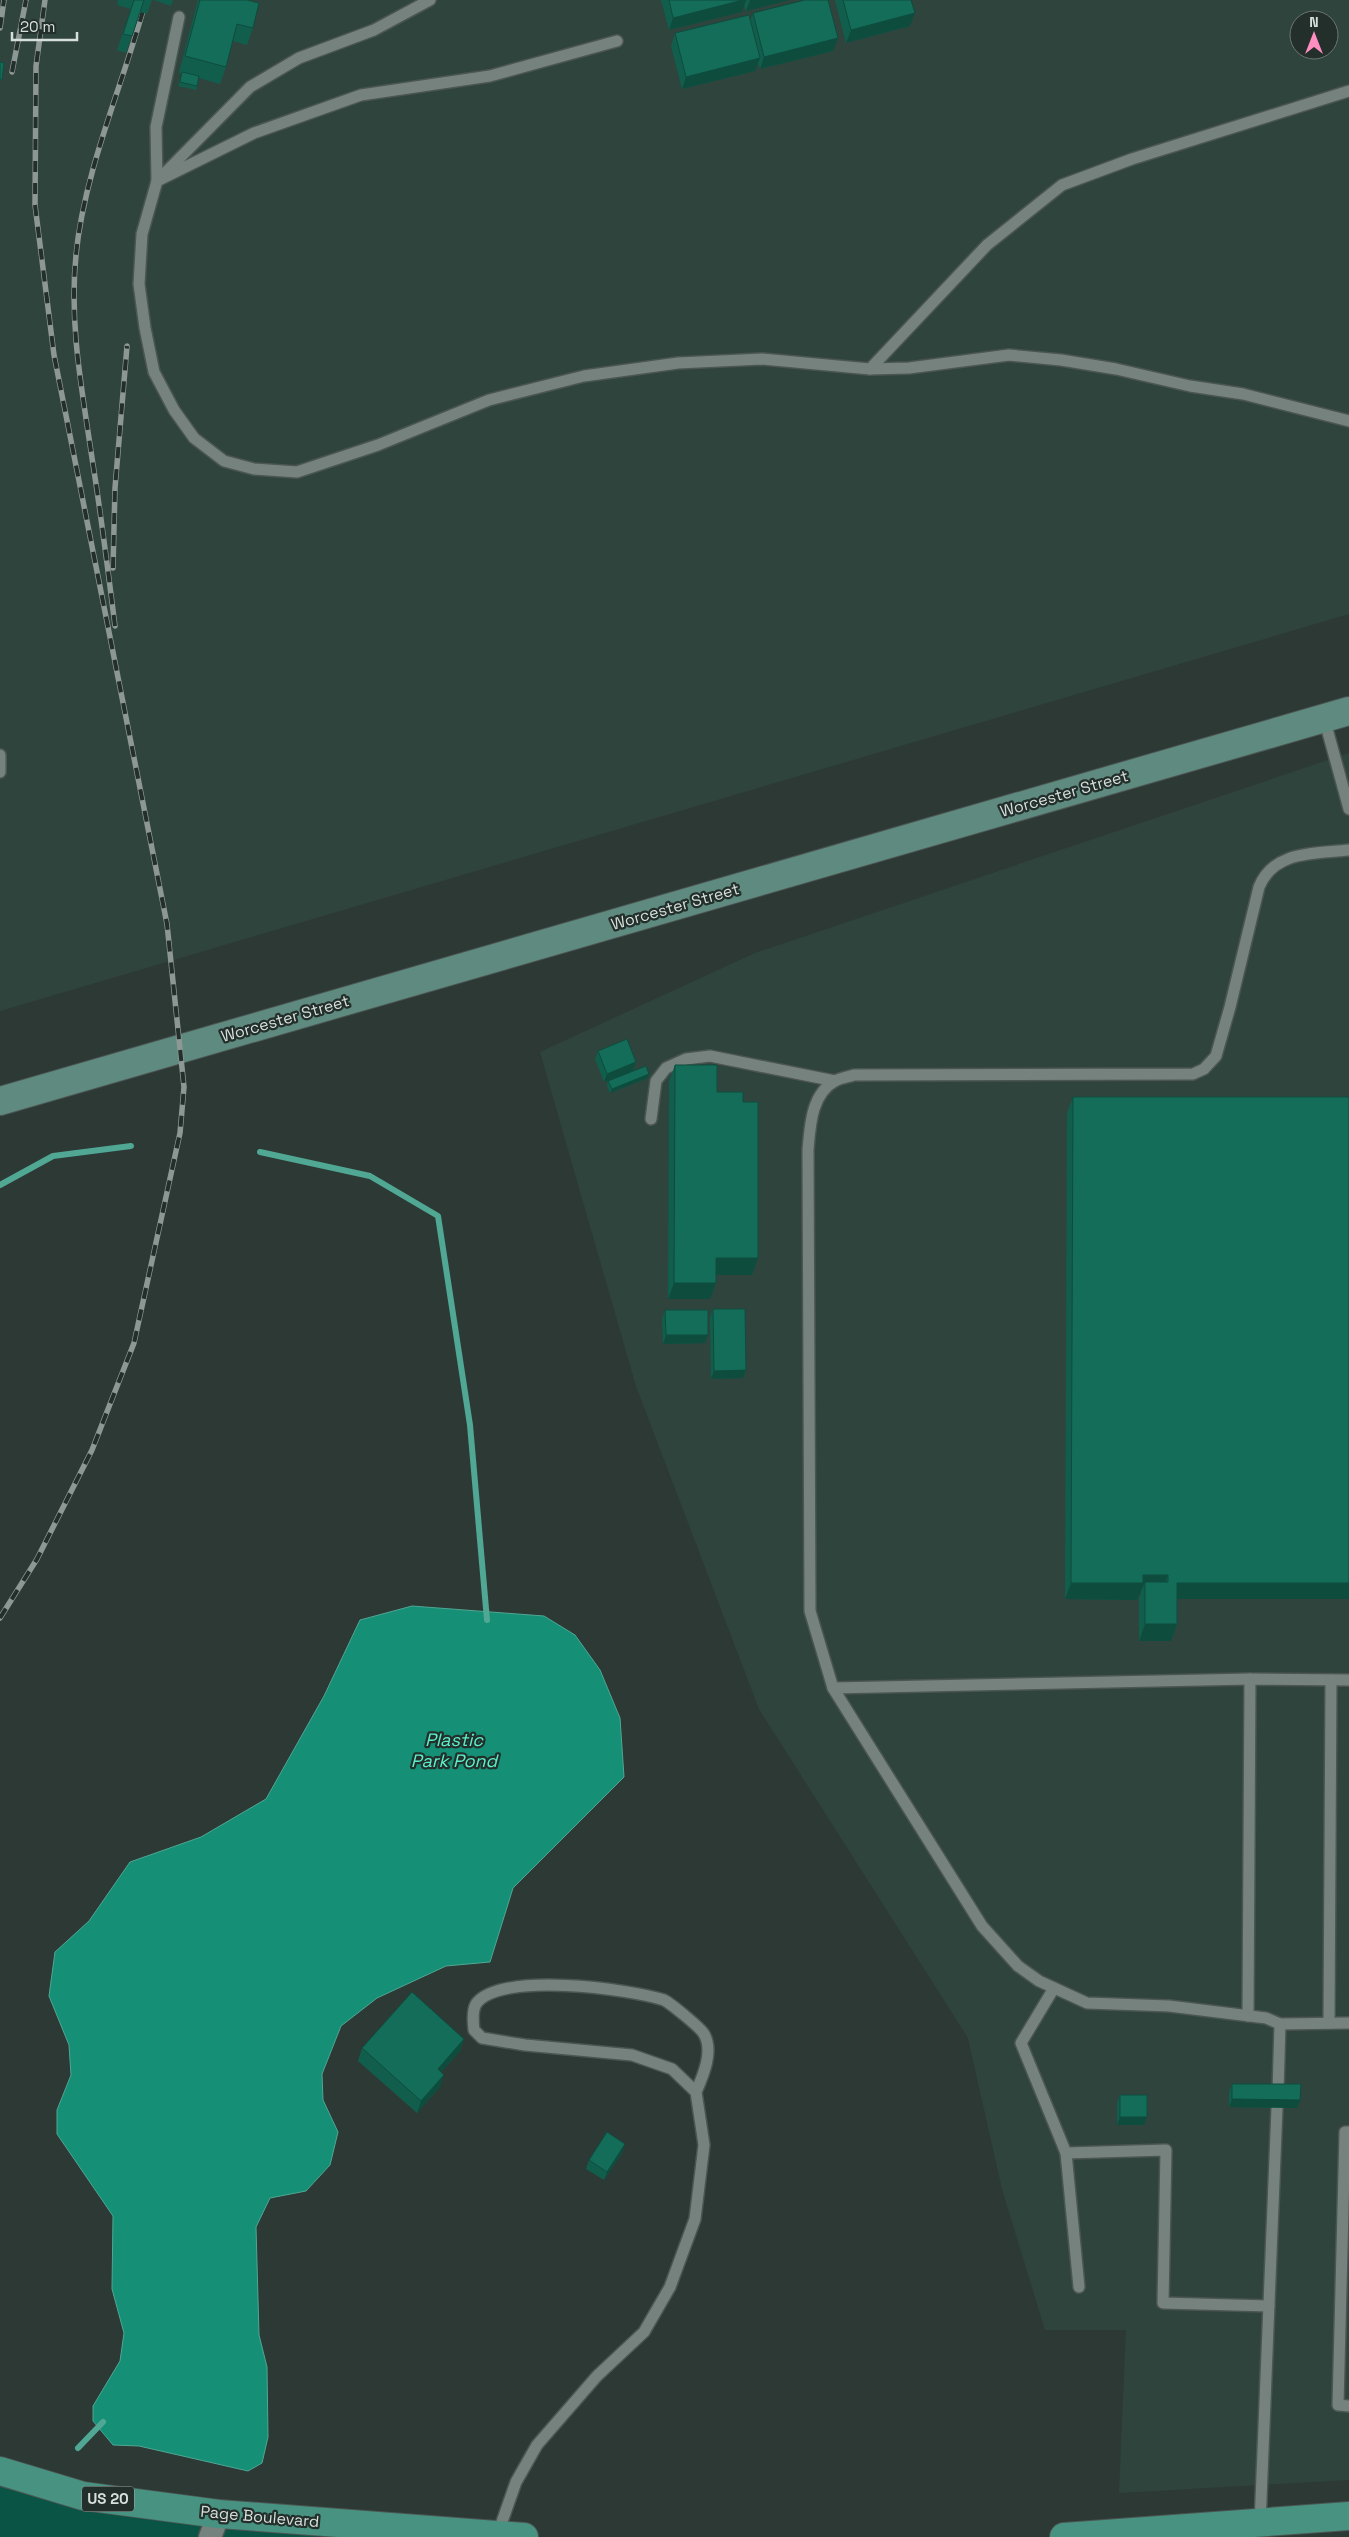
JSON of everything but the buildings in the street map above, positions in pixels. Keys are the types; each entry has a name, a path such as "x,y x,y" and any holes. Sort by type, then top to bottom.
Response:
{"main road":[{"name":"Worcester Street","path":"0,1101 1336,715"},
{"name":"Page Boulevard","path":"0,2471 83,2496 214,2526 506,2536"},
{"path":"1064,2537 1250,2528 1349,2516"}],"lane":[{"path":"157,181 250,87 299,58 374,30 430,0"},
{"path":"179,17 156,127 157,181 142,234 139,284 144,328 154,372 174,410 194,438 224,461 254,469 297,472 378,445 489,400 584,376 678,363 762,359 870,369 909,368 1009,355 1061,360 1116,369 1190,386 1243,394 1349,421"},
{"path":"157,181 254,133 361,94 490,76 617,41"},
{"path":"870,369 987,245 1062,185 1132,159 1349,91"},
{"path":"1336,715 1349,809"},
{"path":"0,755 0,772"},
{"path":"651,1120 656,1081 666,1068 686,1059 710,1056 834,1081 854,1075 1192,1074 1204,1069 1216,1056 1263,876 1288,857 1349,850"},
{"path":"834,1081 824,1091 817,1103 811,1119 808,1150 810,1611 833,1688 982,1926 1018,1966 1039,1982 1087,2003 1169,2006 1266,2018 1280,2024 1349,2023"},
{"path":"833,1688 1250,1679 1349,1680"},
{"path":"1248,2016 1250,1679"},
{"path":"1329,2023 1331,1680"},
{"path":"506,2536 516,2482 537,2445 597,2376 644,2332 670,2287 694,2219 704,2146 696,2092 704,2073 708,2050 704,2033 666,2001 615,1989 525,1985 493,1991 476,2004 472,2019 474,2030 482,2038 525,2045 632,2055 672,2069 696,2092"},
{"path":"1054,1988 1021,2043 1066,2153 1079,2288"},
{"path":"1278,2092 1280,2024"},
{"path":"1250,2528 1269,2306 1277,2108"},
{"path":"1349,2132 1345,2132 1338,2405 1349,2406"},
{"path":"1066,2153 1166,2150 1163,2303 1269,2306"}],"shaded area":[{"path":"0,0 1349,0 1349,614 0,1011"},
{"path":"1349,753 1349,2480 1119,2493 1126,2330 1045,2330 1002,2189 968,2038 759,1709 636,1386 540,1052 755,953"},
{"path":"0,2466 316,2534 314,2537 0,2537"}],"water":[{"name":"Plastic Park Pond","path":"412,1606 544,1616 575,1635 600,1670 620,1718 624,1777 513,1888 490,1962 446,1966 377,1998 341,2026 322,2074 323,2100 338,2132 330,2165 306,2191 270,2198 256,2227 259,2335 267,2367 268,2437 262,2463 248,2471 139,2446 113,2445 93,2421 93,2406 120,2361 124,2333 112,2289 113,2216 57,2134 57,2110 71,2075 69,2045 49,1996 55,1952 89,1921 130,1862 201,1837 266,1799 324,1696 360,1620"}],"waterway":[{"path":"0,1185 53,1156 131,1146"},
{"path":"260,1152 370,1176 438,1216 470,1425 487,1620"},
{"path":"78,2448 103,2422"}],"railway":[{"path":"0,28 4,0"},
{"path":"12,72 26,0"},
{"path":"0,1618 37,1559 92,1450 134,1343 180,1133 184,1087 167,924 54,355 35,205 36,66 45,0"},
{"path":"115,626 75,332 74,281 80,223 87,191 146,0"},
{"path":"113,568 115,488 127,346"}]}
